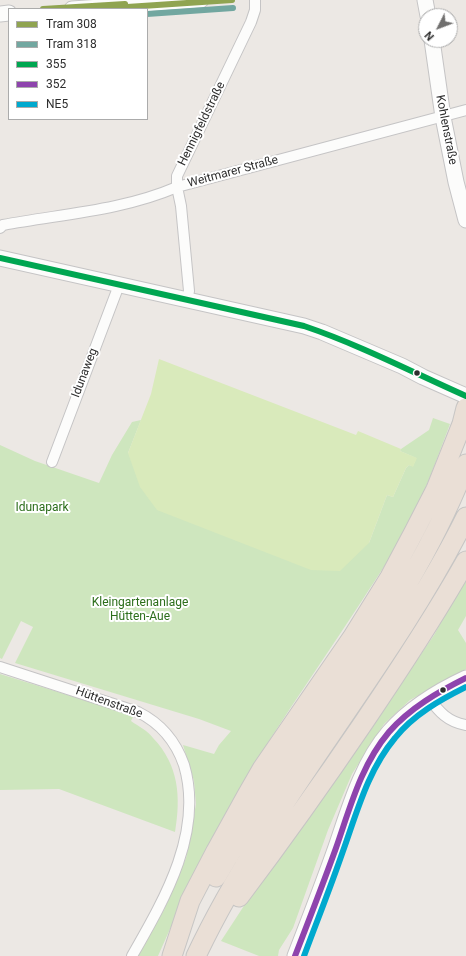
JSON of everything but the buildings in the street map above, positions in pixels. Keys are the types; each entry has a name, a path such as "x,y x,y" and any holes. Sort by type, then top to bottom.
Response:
{"highway":[{"path":"173,956 190,901 216,851 262,769 323,682 390,577 436,489 465,417"},
{"path":"173,956 204,898 250,820 352,672 391,612 453,496 466,464"},
{"path":"199,951 219,911 255,849 283,805 398,636 466,517"},
{"path":"199,951 324,782 403,666 444,600 466,561"}],"street":[{"path":"84,8 166,1 201,0"},
{"name":"Hennigfeldstraße","path":"187,300 189,291 177,176 251,22 255,10 255,0"},
{"name":"Kohlenstraße","path":"433,48 443,117 456,182 466,220"},
{"name":"Weitmarer Straße","path":"0,228 3,225 29,220 118,206 161,194 177,187 466,110"},
{"path":"0,258 304,326 322,332 402,366 466,396"},
{"name":"Idunaweg","path":"52,462 118,285"},
{"path":"402,366 419,369 466,385"},
{"name":"Hüttenstraße","path":"0,667 138,712 153,721 162,729 180,753 187,777 190,801 187,829 168,888 132,956"},
{"path":"295,956 353,800 376,749 396,724 428,698 466,678"},
{"path":"428,698 439,712 452,721 466,725"}],"green space":[{"path":"159,359 356,435 358,431 401,449 400,451 417,458 413,467 409,465 406,468 393,497 387,495 369,543 340,571 311,570 157,510 140,487 128,453 151,394"},
{"path":"433,418 450,424 423,494 404,534 267,744 209,848 158,956 137,956 164,910 186,858 196,804 194,781 183,745 214,754 219,745 231,731 199,719 15,663 33,627 21,621 2,659 0,658 0,445 35,461 99,483 112,455 132,422 141,420 128,453 369,543 387,495 393,497 406,468 409,465 413,466 416,458 400,451 401,449 429,430"},
{"path":"466,576 466,616 458,630 466,643 466,669 410,700 384,724 352,774 328,830 293,928 279,950 278,956 259,956 221,941 253,892 434,635"},
{"path":"0,674 113,709 133,717 131,721 151,735 162,748 173,770 178,794 175,832 59,789 0,790"}],"tram line":[{"name":"308","path":"112,8 232,0"},
{"name":"308","path":"59,8 125,4"},
{"name":"318","path":"148,14 233,8"}],"transit line":[{"name":"355","path":"0,258 304,326 366,350 466,396"},
{"name":"352","path":"295,956 331,862 357,787 371,758 389,732 406,715 435,695 466,678"},
{"name":"NE5","path":"304,956 334,877 358,807 377,764 395,738 410,722 446,697 466,687"}],"park label":[{"name":"Idunapark","path":"42,508"},
{"name":"Kleingartenanlage Hütten-Aue","path":"140,610"}]}
